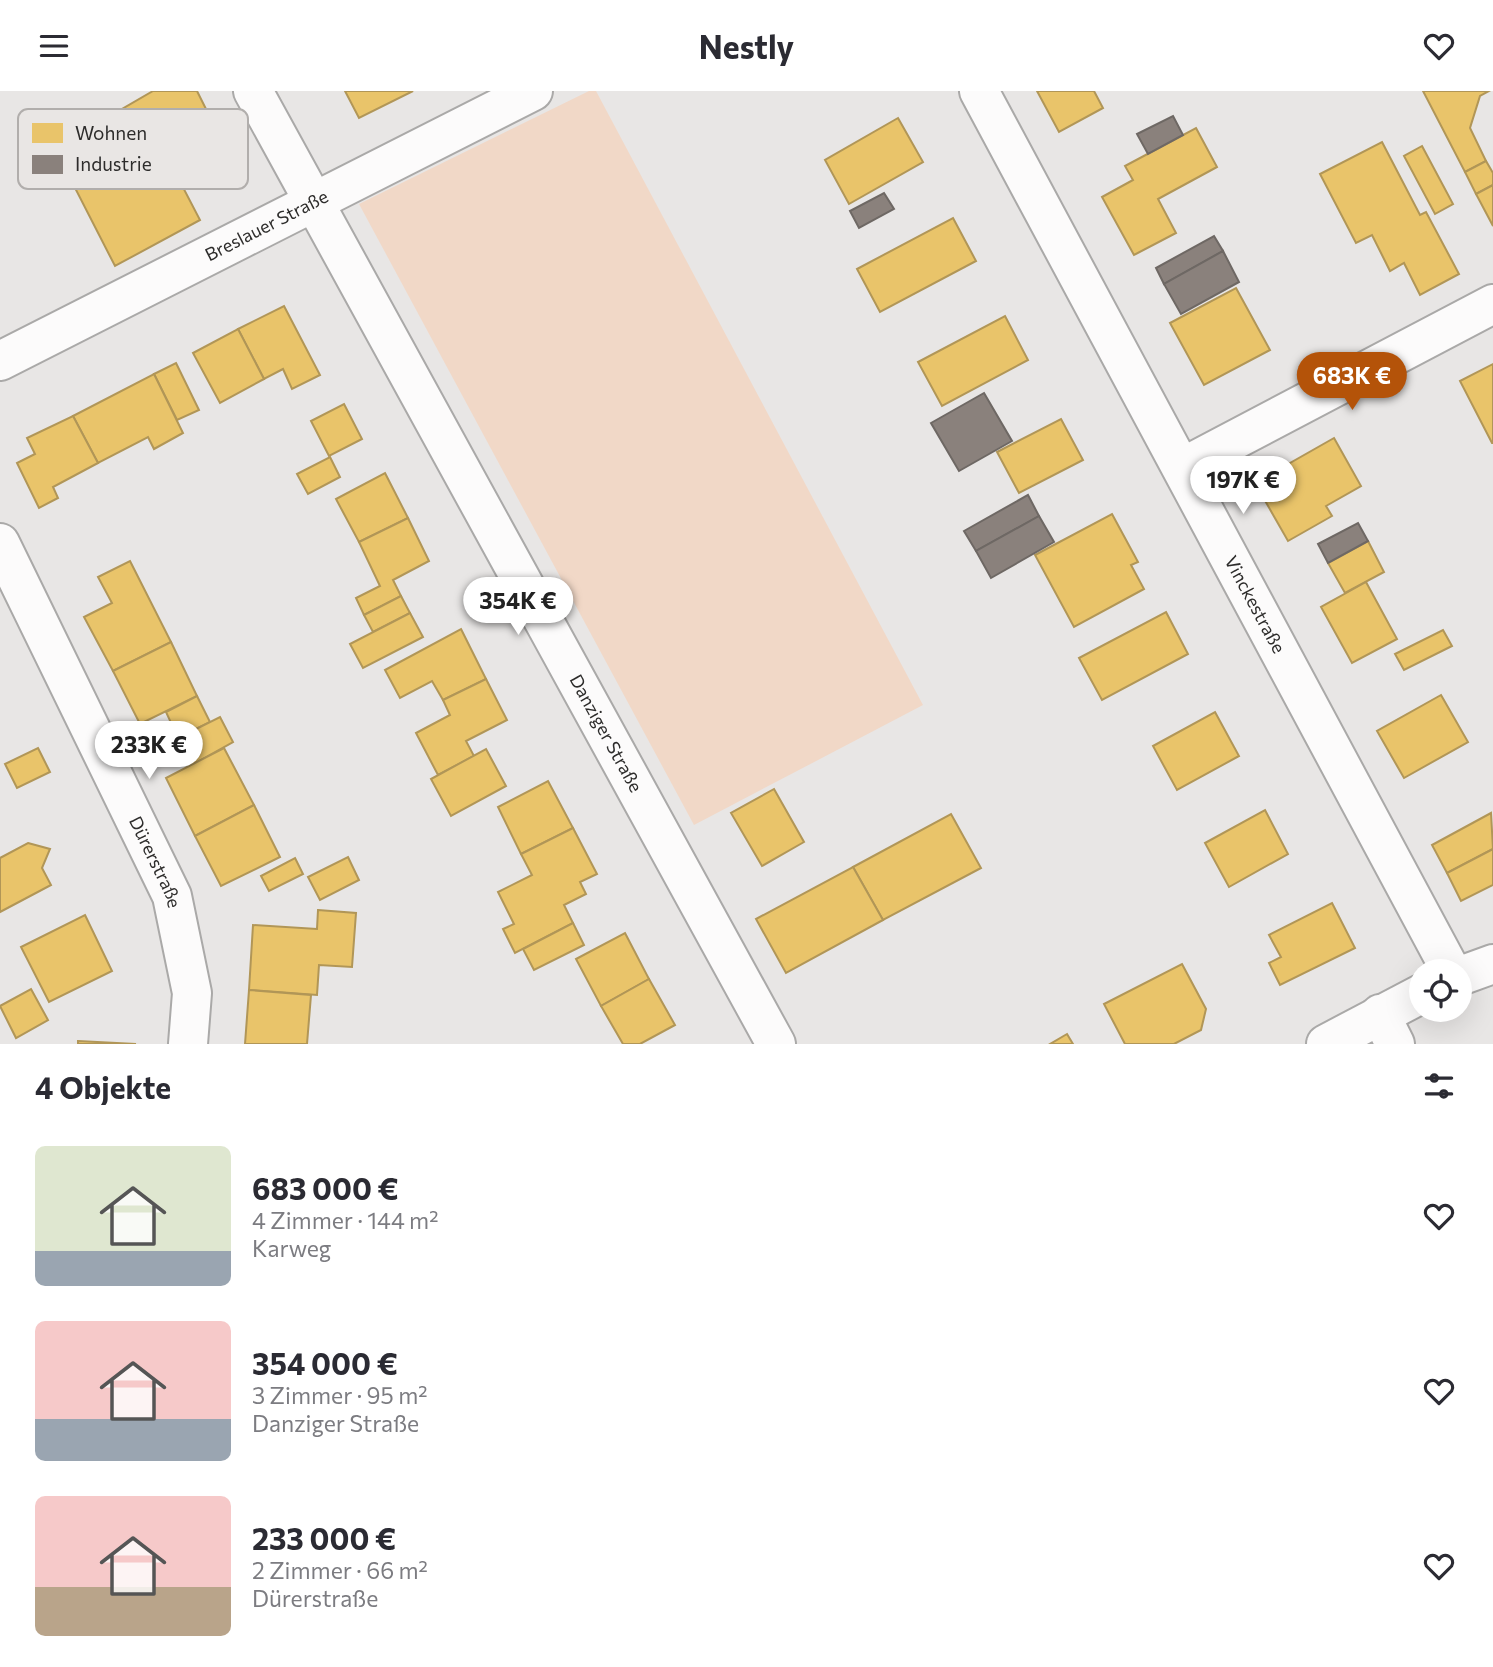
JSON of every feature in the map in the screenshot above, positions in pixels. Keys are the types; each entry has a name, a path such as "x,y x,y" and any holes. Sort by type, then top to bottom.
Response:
{"street":[{"name":"Danziger Straße","path":"253,91 776,1044"},
{"name":"Breslauer Straße","path":"0,361 533,91"},
{"name":"Vinckestraße","path":"979,91 1445,959"},
{"path":"1183,467 1493,304"},
{"name":"Dürerstraße","path":"0,544 172,896 192,993 188,1044"},
{"path":"1472,972 1493,964"},
{"path":"1326,1044 1387,1029 1409,1007"}],"shaded area":[{"path":"589,91 596,91 923,705 694,825 359,204"}],"building: Wohnen":[{"path":"153,91 197,91 206,109 122,109"},
{"path":"345,91 413,91 359,118"},
{"path":"1037,91 1094,91 1103,108 1059,132"},
{"path":"1423,91 1489,91 1480,96 1470,128 1486,161 1465,172"},
{"path":"898,118 923,162 849,204 825,160"},
{"path":"1196,128 1217,167 1158,199 1176,233 1134,255 1102,197 1133,180 1125,166"},
{"path":"1382,142 1420,215 1426,212 1459,274 1420,295 1404,263 1390,271 1372,235 1356,243 1320,174"},
{"path":"1422,146 1453,204 1435,214 1404,156"},
{"path":"1486,161 1493,173 1493,185 1476,194 1465,172"},
{"path":"1493,185 1493,226 1476,194"},
{"path":"76,189 184,189 200,220 115,266"},
{"path":"953,218 976,261 880,312 857,269"},
{"path":"1236,288 1270,350 1204,385 1170,323"},
{"path":"284,306 320,375 292,389 283,369 264,379 238,329"},
{"path":"1005,316 1028,360 942,406 918,362"},
{"path":"238,329 264,379 220,403 193,353"},
{"path":"176,363 199,410 177,420 154,374"},
{"path":"1493,364 1493,443 1492,443 1460,381"},
{"path":"154,374 183,433 154,449 148,437 98,463 73,416"},
{"path":"344,404 362,439 329,456 311,421"},
{"path":"73,416 98,463 53,487 58,498 39,508 17,463 35,454 27,438"},
{"path":"1061,419 1083,460 1019,493 997,452"},
{"path":"1334,438 1361,486 1326,506 1332,516 1288,541 1255,483"},
{"path":"330,457 340,477 308,494 297,474"},
{"path":"385,473 408,518 359,542 336,499"},
{"path":"1112,514 1138,562 1131,565 1144,589 1074,627 1035,555"},
{"path":"408,518 429,561 393,580 401,596 364,615 356,598 380,586 359,542"},
{"path":"1368,541 1384,572 1345,593 1328,563"},
{"path":"130,561 171,642 113,671 84,617 112,603 98,577"},
{"path":"1366,582 1397,639 1352,663 1321,607"},
{"path":"401,596 410,613 373,632 364,615"},
{"path":"1166,612 1188,654 1102,700 1079,658"},
{"path":"410,613 423,637 363,668 350,644"},
{"path":"461,629 486,679 443,700 432,681 400,698 385,670"},
{"path":"1443,630 1452,646 1404,670 1395,654"},
{"path":"171,642 197,696 140,724 113,671"},
{"path":"486,679 507,720 466,741 474,756 438,775 416,733 450,715 443,700"},
{"path":"1441,695 1468,742 1404,778 1377,731"},
{"path":"197,696 210,722 178,738 166,712"},
{"path":"1215,712 1239,756 1177,790 1153,746"},
{"path":"220,717 233,742 192,765 178,738"},
{"path":"38,748 50,772 17,788 5,764"},
{"path":"224,748 254,805 195,836 166,778"},
{"path":"486,749 506,786 451,816 431,779"},
{"path":"548,781 573,828 521,854 498,807"},
{"path":"774,789 804,842 762,866 731,813"},
{"path":"254,805 280,857 221,886 195,836"},
{"path":"1265,810 1288,854 1229,887 1205,843"},
{"path":"1491,813 1493,849 1447,873 1432,845"},
{"path":"951,814 981,868 883,920 853,867"},
{"path":"573,828 597,874 580,882 586,894 564,905 573,923 515,953 503,929 514,924 498,892 532,875 521,854"},
{"path":"28,843 50,849 42,868 51,885 0,912 0,858"},
{"path":"1493,849 1493,885 1461,901 1447,873"},
{"path":"348,857 359,880 320,900 308,877"},
{"path":"295,858 303,874 269,891 261,876"},
{"path":"853,867 883,920 786,973 756,919"},
{"path":"1332,903 1355,948 1280,985 1269,963 1281,957 1269,935"},
{"path":"318,910 356,913 352,967 319,965 317,995 249,990 253,925 317,929"},
{"path":"85,915 112,971 49,1002 21,947"},
{"path":"573,923 584,945 534,970 523,949"},
{"path":"625,933 649,979 601,1006 576,959"},
{"path":"1182,964 1206,1009 1201,1030 1174,1044 1125,1044 1104,1004"},
{"path":"649,979 675,1025 640,1044 623,1044 601,1006"},
{"path":"31,989 48,1020 16,1038 0,1006"},
{"path":"249,990 311,995 307,1044 245,1044"},
{"path":"1067,1034 1073,1044 1050,1044"},
{"path":"78,1041 136,1044 78,1044"}],"building: Industrie":[{"path":"1173,116 1183,135 1148,154 1137,134"},
{"path":"884,193 894,209 859,228 850,211"},
{"path":"1214,236 1223,251 1164,284 1156,268"},
{"path":"1223,251 1239,282 1181,314 1164,284"},
{"path":"984,393 1012,441 959,471 931,423"},
{"path":"1028,495 1039,516 976,551 964,531"},
{"path":"1039,516 1054,542 991,578 976,551"},
{"path":"1358,523 1368,541 1328,563 1318,544"}]}
